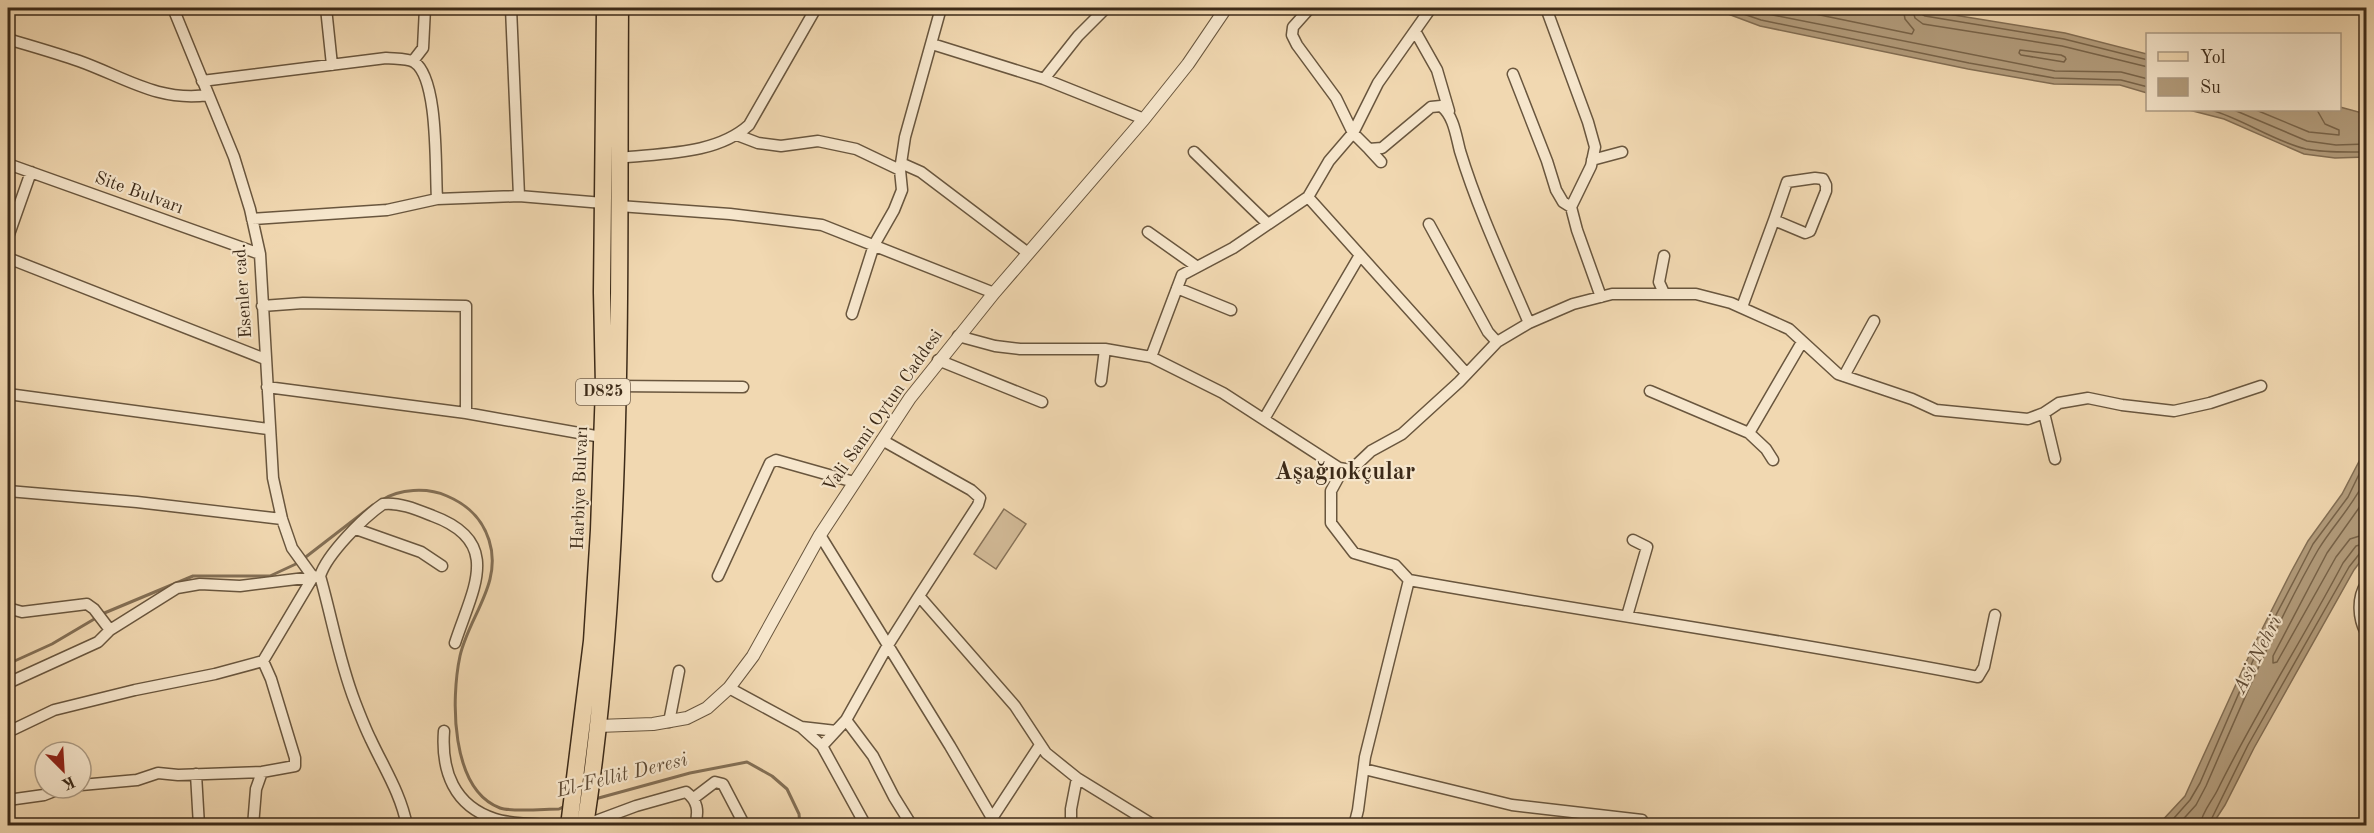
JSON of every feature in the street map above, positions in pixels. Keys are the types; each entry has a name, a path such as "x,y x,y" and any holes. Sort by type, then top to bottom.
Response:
{"main road":[{"name":"Harbiye Bulvarı","path":"584,773 598,726 611,575 609,439 611,205 605,8"},
{"name":"Harbiye Bulvarı","path":"611,205 619,158 620,8"},
{"name":"Harbiye Bulvarı","path":"576,825 584,773 599,530 609,439"}],"street":[{"name":"Esenler cad.","path":"173,8 234,157 260,254 268,429 273,478 282,519 292,548 316,577 353,698 370,739 393,783 407,825"},
{"path":"326,8 332,65"},
{"path":"413,61 423,48 425,8"},
{"path":"511,8 519,196"},
{"path":"619,158 707,147 737,135 749,125 816,8"},
{"path":"852,315 874,245 894,210 902,190 905,137 941,8"},
{"path":"1044,79 1078,36 1106,8"},
{"name":"Vali Sami Oytun Caddesi","path":"598,726 669,722 697,714 729,688 753,656 820,535 938,360 1144,119 1198,51 1226,8"},
{"path":"1310,8 1293,27 1292,35 1336,98 1353,132 1381,162"},
{"path":"1151,357 1182,275 1233,248 1308,197 1329,161 1353,132 1378,83 1431,8"},
{"path":"1546,8 1595,147 1592,160 1571,207 1601,297"},
{"path":"1415,31 1437,70 1461,154 1529,324"},
{"path":"8,39 79,61 153,92 187,98 207,95"},
{"path":"932,44 1044,79 1144,119"},
{"path":"202,81 386,58 413,61 428,84 433,103 437,199"},
{"path":"1513,74 1556,190 1563,202 1571,207"},
{"path":"1369,149 1382,148 1407,133 1431,107 1441,106 1449,111"},
{"path":"737,135 758,143 781,146 818,141 856,149 921,172 1028,253"},
{"path":"1194,152 1268,224"},
{"path":"1592,160 1622,152"},
{"name":"Site Bulvarı","path":"8,164 260,254"},
{"path":"8,237 31,172"},
{"path":"1742,307 1787,182 1823,179 1826,191 1810,231 1805,233 1774,220"},
{"path":"252,219 387,210 437,199 519,196 730,214 822,225 994,293"},
{"path":"1308,197 1466,373"},
{"path":"1429,224 1488,332 1497,342"},
{"path":"1148,232 1196,266"},
{"path":"1264,419 1360,255"},
{"path":"1664,256 1659,282 1664,293"},
{"path":"8,258 265,359"},
{"path":"1177,288 1231,310"},
{"path":"958,336 995,346 1020,349 1106,349 1151,357 1222,393 1343,469 1350,470 1371,451 1402,434 1459,382 1497,342 1573,304 1612,294 1696,294 1742,307 1789,329 1838,374 1912,399 1936,410 2028,419 2044,413 2059,403 2088,398 2122,405 2174,411 2210,403 2261,386"},
{"path":"262,306 303,303 466,306 466,413"},
{"path":"1844,376 1874,321"},
{"path":"1749,433 1802,342"},
{"path":"1101,381 1106,349"},
{"path":"938,360 1042,402"},
{"path":"611,386 743,387"},
{"path":"267,387 466,413 609,439"},
{"path":"1650,391 1749,433 1767,449 1773,460"},
{"path":"8,394 268,429"},
{"path":"2044,413 2055,459"},
{"path":"822,746 846,720 888,645 978,505 980,498 971,490 882,440"},
{"path":"718,576 770,463 776,460 855,482"},
{"path":"1343,469 1331,491 1331,523 1354,553 1395,565 1409,580 1978,677 1984,667 1995,615"},
{"path":"8,490 282,519"},
{"path":"8,732 54,710 263,661 324,565 356,529 384,504 392,503 445,520 456,526 472,542 477,552 478,568 455,643"},
{"path":"356,529 422,552 442,566"},
{"path":"820,535 888,645 990,822 1040,745"},
{"path":"1627,616 1647,547 1633,540"},
{"path":"8,683 98,642 106,625 177,588 200,584 240,586 316,577"},
{"path":"1354,825 1365,757 1409,580"},
{"path":"2367,584 2361,592 2360,611 2362,625 2367,633"},
{"path":"919,596 1015,706 1046,753 1077,778 1155,825"},
{"path":"8,608 22,612 87,604 96,610 106,625"},
{"path":"93,784 138,780 158,773 261,772 295,766 295,758 271,679 263,661"},
{"path":"669,722 679,671"},
{"path":"729,688 801,727 822,746 866,825"},
{"path":"846,720 873,756 894,797 912,825"},
{"path":"801,727 836,731"},
{"path":"444,731 442,750 445,768 460,797 470,806 496,820 576,825 686,792 694,798 697,804 698,817 695,825"},
{"path":"1364,769 1512,805 1642,820"},
{"path":"253,825 256,789 261,772"},
{"path":"196,774 199,825"},
{"path":"1071,825 1071,809 1077,778"},
{"path":"694,798 715,782 723,784 745,825"},
{"path":"8,800 33,797"}],"shaded area":[{"path":"1004,509 1026,524 996,569 974,554"}],"water":[{"path":"1712,8 1911,8 2065,33 2146,54 2146,93 2120,85 2054,84 1968,69 1760,26"},
{"path":"2341,107 2366,114 2366,157 2335,158 2304,154 2224,119 2193,111 2341,111"},
{"name":"Asi Nehri","path":"2366,448 2366,554 2354,570 2212,825 2158,825 2185,796 2253,647 2291,572 2308,541 2342,494"}],"waterway":[{"name":"El-Fellit Deresi","path":"382,500 397,493 413,490 431,491 455,500 468,508 482,525 489,540 492,571 483,599 464,641 457,674 456,718 463,763 471,782 484,798 500,808 537,810 559,809 565,806"},
{"name":"El-Fellit Deresi","path":"102,614 193,576 270,576 298,563 373,505"},
{"name":"El-Fellit Deresi","path":"8,664 52,644 96,618"},
{"name":"El-Fellit Deresi","path":"595,799 690,773 747,762 772,776 787,789 799,814 800,826"}],"district":[{"name":"Aşağıokçular","path":"1345,473"}]}
